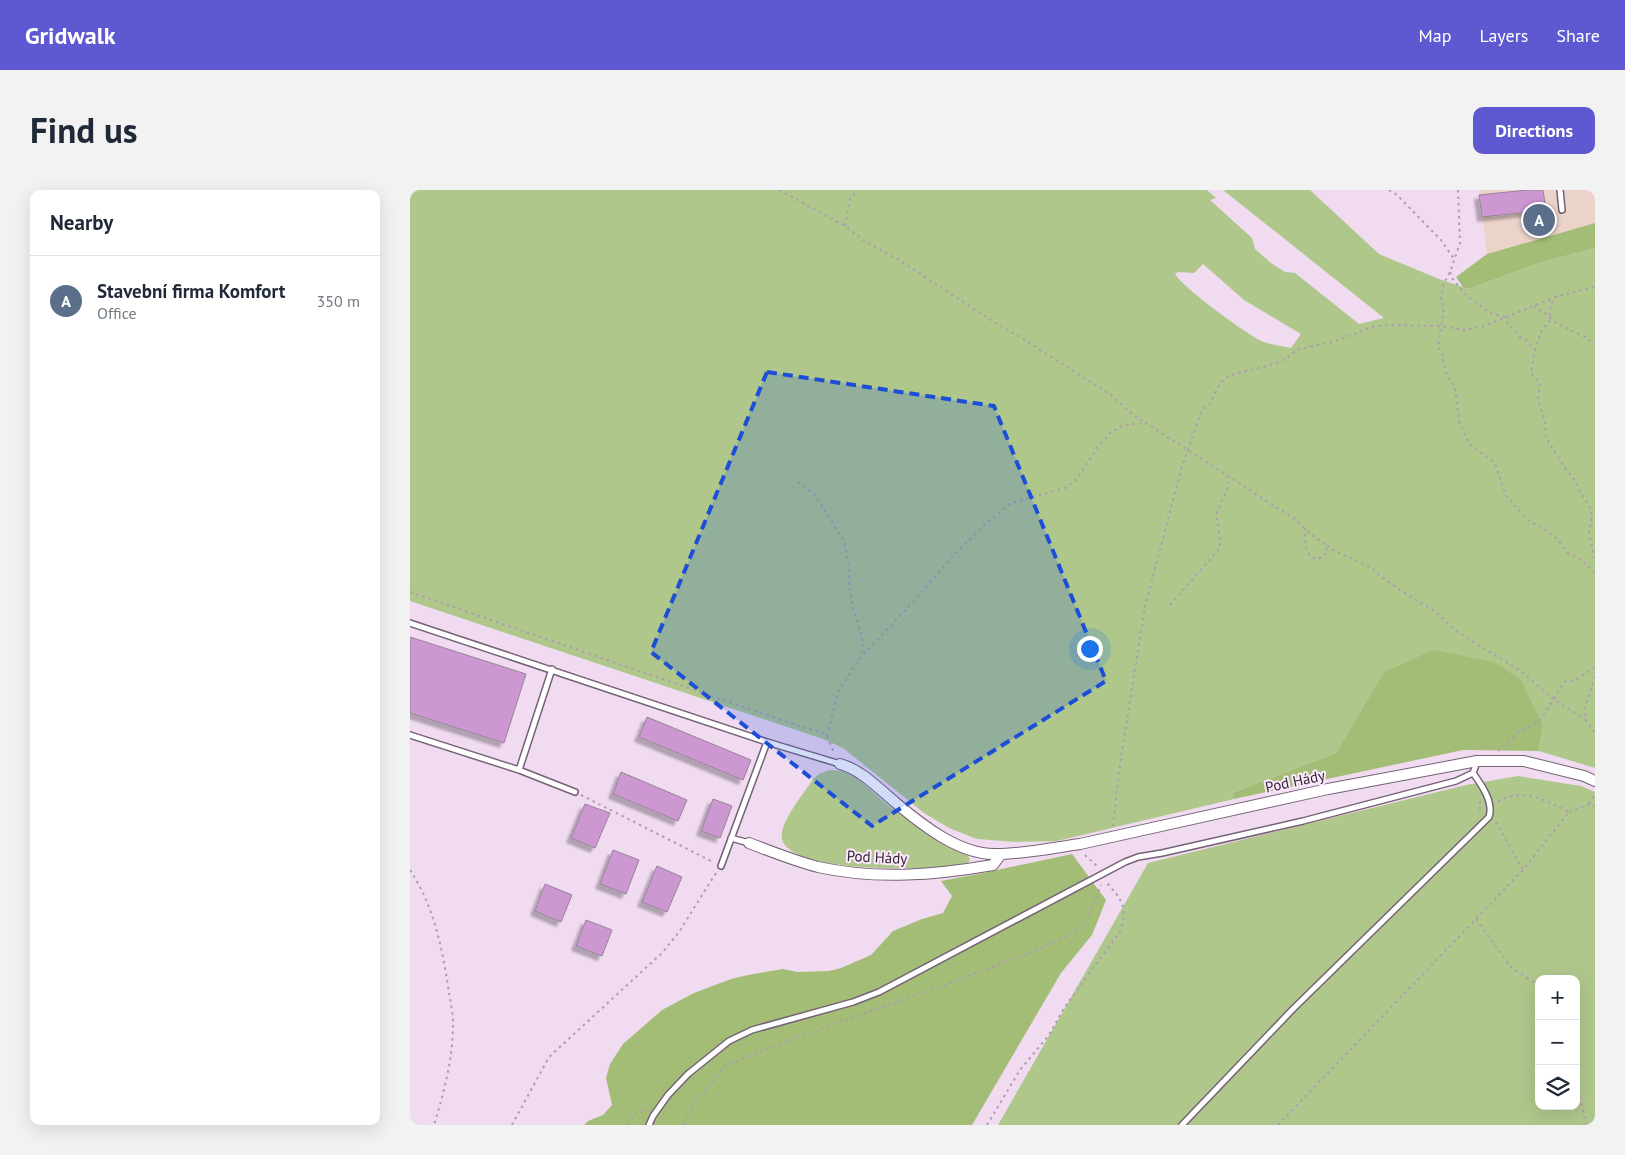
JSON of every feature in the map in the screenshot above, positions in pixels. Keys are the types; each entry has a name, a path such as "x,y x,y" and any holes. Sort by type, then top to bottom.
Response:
{"street":[{"name":"Pod Hády","path":"840,764 859,772 912,817 944,838 976,851 1000,854 1080,844 1328,789 1477,761 1524,762 1584,776 1595,782"},
{"name":"Pod Hády","path":"749,843 818,866 869,874 934,874 967,870 993,865 1000,854"}],"lane":[{"path":"1560,190 1562,210"},
{"path":"410,623 767,742 840,764"},
{"path":"519,770 552,669"},
{"path":"410,735 519,770 575,792"},
{"path":"721,866 767,742"},
{"path":"649,1125 668,1095 688,1074 730,1040 752,1030 853,1002 879,992 1117,866 1138,857 1303,821 1456,780 1473,773 1477,761"},
{"path":"1182,1125 1293,1008 1489,817 1491,806 1473,773"},
{"path":"731,838 749,843"}],"path":[{"path":"779,190 845,226 863,240 899,260 996,324 1020,337 1111,395 1133,415 1296,520 1333,550 1372,568 1380,576 1435,611 1456,631 1521,671 1553,699 1585,719 1595,733"},
{"path":"845,226 850,198 858,190"},
{"path":"1389,190 1397,195 1441,240 1454,259"},
{"path":"1458,190 1460,243 1450,272 1443,285 1441,298 1444,309 1438,350 1444,357 1443,362 1447,375 1455,387 1459,421 1470,445 1491,460 1496,466 1506,496 1528,520 1556,538 1568,553 1577,557 1595,572"},
{"path":"1450,272 1452,278 1466,296 1490,313 1504,317 1520,337 1526,340 1535,350"},
{"path":"1116,836 1113,825 1115,808 1145,607 1182,466 1202,410 1211,404 1213,394 1225,378 1257,370 1287,357 1296,350 1336,341 1372,327 1406,324 1442,326 1464,330 1484,326 1558,296 1595,287"},
{"path":"1558,296 1551,304 1549,322 1542,329 1535,350 1531,373 1540,383 1538,400 1545,420 1546,438 1589,505 1592,516 1589,534 1595,559"},
{"path":"1535,305 1536,308 1556,323 1595,344"},
{"path":"827,736 838,692 859,659 916,599 950,559 982,527 1011,503 1065,488 1077,479 1097,448 1111,432 1124,425 1146,423"},
{"path":"1170,605 1220,548 1216,515 1229,483 1225,475"},
{"path":"798,482 815,494 844,541 853,608 864,644 859,659"},
{"path":"1305,528 1306,550 1310,557 1318,560 1326,556 1326,544"},
{"path":"410,592 824,733 840,764"},
{"path":"1494,760 1498,750 1521,730 1544,716 1566,681 1573,681 1595,668"},
{"path":"1585,719 1586,703 1595,676"},
{"path":"512,1125 549,1057 662,953 680,932 721,866 575,792"},
{"path":"1491,806 1502,800 1526,794 1569,812"},
{"path":"1278,1125 1523,870 1569,812 1589,804 1595,794"},
{"path":"1589,804 1595,806"},
{"path":"1489,817 1499,826 1523,870"},
{"path":"1080,844 1086,857 1096,864 1101,875"},
{"path":"410,870 418,882 435,925 446,970 454,1022 448,1076 434,1125"},
{"path":"684,1125 695,1102 726,1065 1027,954 1069,935 1088,916 1104,879 1119,896 1123,908 1123,924 1119,933 1064,1008 1048,1035 1020,1070 987,1125"},
{"path":"1476,919 1512,967 1535,983"},
{"path":"1580,1097 1586,1125"},
{"path":"628,1125 636,1111 646,1110 653,1116"}],"highlighted area":[{"path":"767,372 994,406 1106,681 872,826 651,652"}],"shaded area":[{"path":"1479,190 1595,190 1595,223 1487,254"}],"green space":[{"path":"410,190 1207,190 1216,198 1210,200 1252,238 1255,249 1285,272 1295,273 1359,324 1384,318 1223,190 1310,190 1379,254 1439,279 1469,289 1536,264 1595,248 1595,768 1539,751 1543,726 1383,673 1336,753 1232,793 1234,799 1057,841 1016,842 977,839 949,828 924,813 843,748 823,739 410,601","holes":["1203,264 1244,300 1301,334 1291,348 1264,342 1245,331 1203,300 1175,274 1178,272 1194,273"]},
{"path":"1595,223 1595,248 1536,264 1469,289 1463,287 1456,277 1487,254"},
{"path":"1433,650 1494,662 1521,680 1543,726 1539,751 1463,750 1234,799 1232,793 1336,753 1383,673"},
{"path":"829,770 842,771 856,777 889,806 927,835 966,853 970,859 969,862 929,868 868,867 810,859 791,850 782,839 782,832 788,816 813,779"},
{"path":"1518,776 1581,786 1595,792 1595,1125 998,1125 1148,863 1466,785"},
{"path":"1072,854 1106,900 1092,935 1061,973 972,1125 584,1125 588,1121 603,1115 612,1105 606,1078 610,1064 623,1044 662,1010 694,993 731,979 748,975 783,969 797,972 829,971 841,968 871,955 893,931 943,913 952,896 941,881"}],"building":[{"path":"1543,190 1546,210 1482,217 1479,195"},
{"path":"410,637 526,674 504,743 410,713"},
{"path":"647,717 751,760 743,780 639,737"},
{"path":"621,772 687,800 678,821 613,794"},
{"path":"713,799 732,806 720,838 701,831"},
{"path":"585,804 610,813 595,848 571,838"},
{"path":"613,850 639,860 626,894 600,884"},
{"path":"657,866 682,877 667,912 642,902"},
{"path":"545,884 572,895 561,922 535,911"},
{"path":"586,920 612,930 602,956 576,946"}],"place":[{"name":"Stavební firma Komfort","path":"1539,220"}]}
